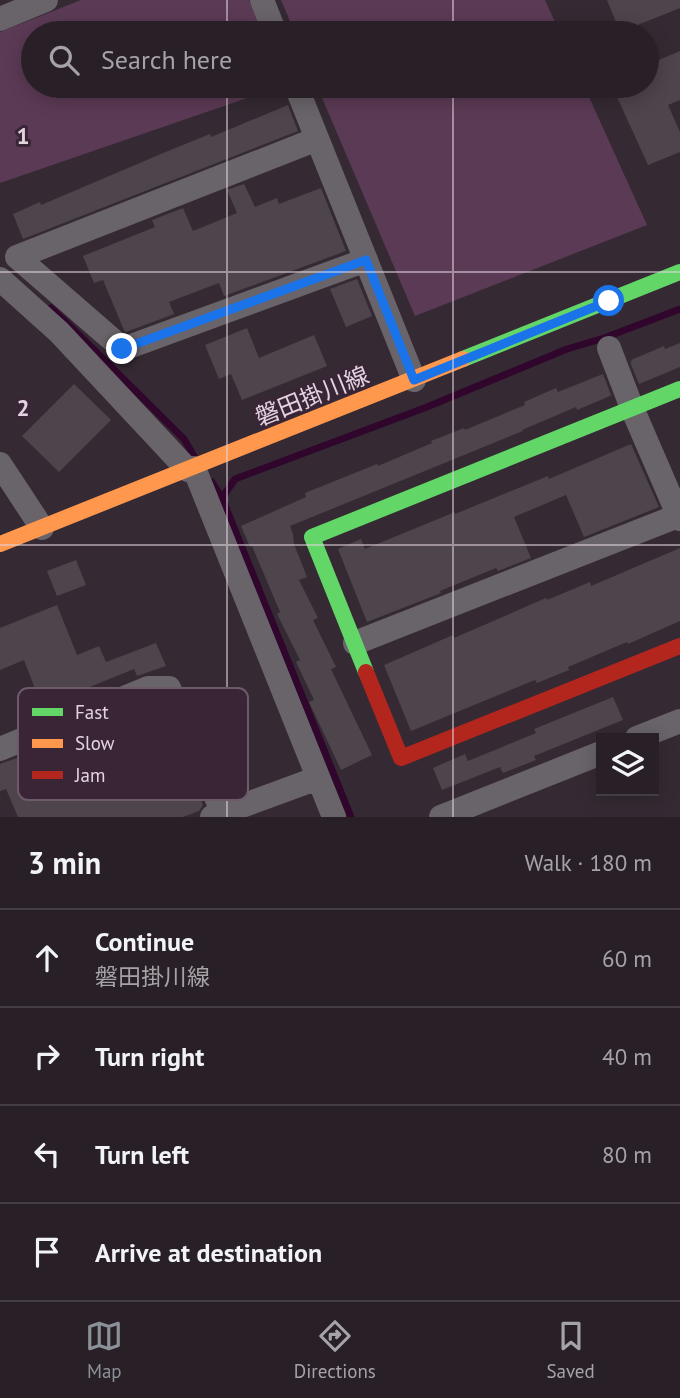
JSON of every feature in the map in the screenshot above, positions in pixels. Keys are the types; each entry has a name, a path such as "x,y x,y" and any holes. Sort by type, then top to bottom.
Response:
{"street":[{"path":"0,19 46,0"},
{"path":"262,0 270,21"},
{"path":"301,98 414,380"},
{"path":"317,139 17,257 122,349 366,260"},
{"name":"磐田掛川線","path":"0,544 680,272"},
{"path":"0,279 59,331 191,469 334,817"},
{"path":"355,643 680,517 609,348"},
{"path":"680,389 312,537 401,758 680,646"},
{"path":"0,464 42,528"},
{"path":"148,688 169,688"},
{"path":"650,733 680,721"},
{"path":"0,749 18,742"},
{"path":"441,817 596,754"},
{"path":"218,815 318,778"}],"shaded area":[{"path":"81,0 249,0 258,21 28,21"},
{"path":"281,0 545,0 555,21 290,21"},
{"path":"21,24 21,98 247,98 0,183 0,32"},
{"path":"322,98 589,98 647,225 415,316"}],"building":[{"path":"607,0 680,0 680,8 648,21 616,21"},
{"path":"680,51 680,100 668,105 680,132 680,152 648,165 617,98 659,98 659,60"},
{"path":"288,105 298,131 23,239 13,214"},
{"path":"244,184 255,207 277,198 279,204 321,188 346,251 224,296 219,283 169,302 174,314 126,332 103,280 94,283 83,256 155,227 152,220 183,208 193,231 237,213 227,190"},
{"path":"357,279 372,316 346,327 330,289"},
{"path":"247,328 259,358 314,335 327,366 242,400 231,374 219,379 205,345"},
{"path":"680,343 680,367 639,384 631,360 664,346 665,349"},
{"path":"603,374 610,396 577,410 576,407 290,526 307,577 299,580 318,618 313,620 336,667 331,669 372,755 341,770 309,702 314,700 296,662 300,660 277,614 280,612 241,526 306,497 305,493 525,405 524,402 556,388 558,392"},
{"path":"74,384 111,420 59,472 22,436"},
{"path":"631,444 659,507 584,537 566,495 514,517 531,558 498,571 496,568 367,622 338,549 361,539 365,549 548,476 549,479"},
{"path":"680,548 680,621 568,667 569,670 537,683 535,680 411,731 384,665 546,598 547,600 590,582 591,586"},
{"path":"76,560 86,585 57,596 47,571"},
{"path":"57,605 77,655 99,646 106,662 156,643 166,666 137,676 134,669 87,688 35,688 24,660 0,670 0,628"},
{"path":"613,697 623,720 534,756 536,760 503,773 500,767 442,790 433,768 465,754 468,761 536,733 534,729"},
{"path":"18,758 18,800 201,800 203,805 199,811 183,817 18,817 6,789 0,791 0,764"}],"waterway":[{"path":"51,308 184,439 195,458"},
{"path":"222,498 235,479 427,407 567,349 680,309"},
{"path":"212,482 222,498 351,817"}],"traffic: fast":[{"path":"463,359 680,272"},
{"path":"366,672 312,537 680,389"}],"traffic: slow":[{"path":"0,544 463,359"}],"traffic: jam":[{"path":"366,672 401,758 680,646"}],"route":[{"path":"122,349 366,260 414,380 609,301"}]}
